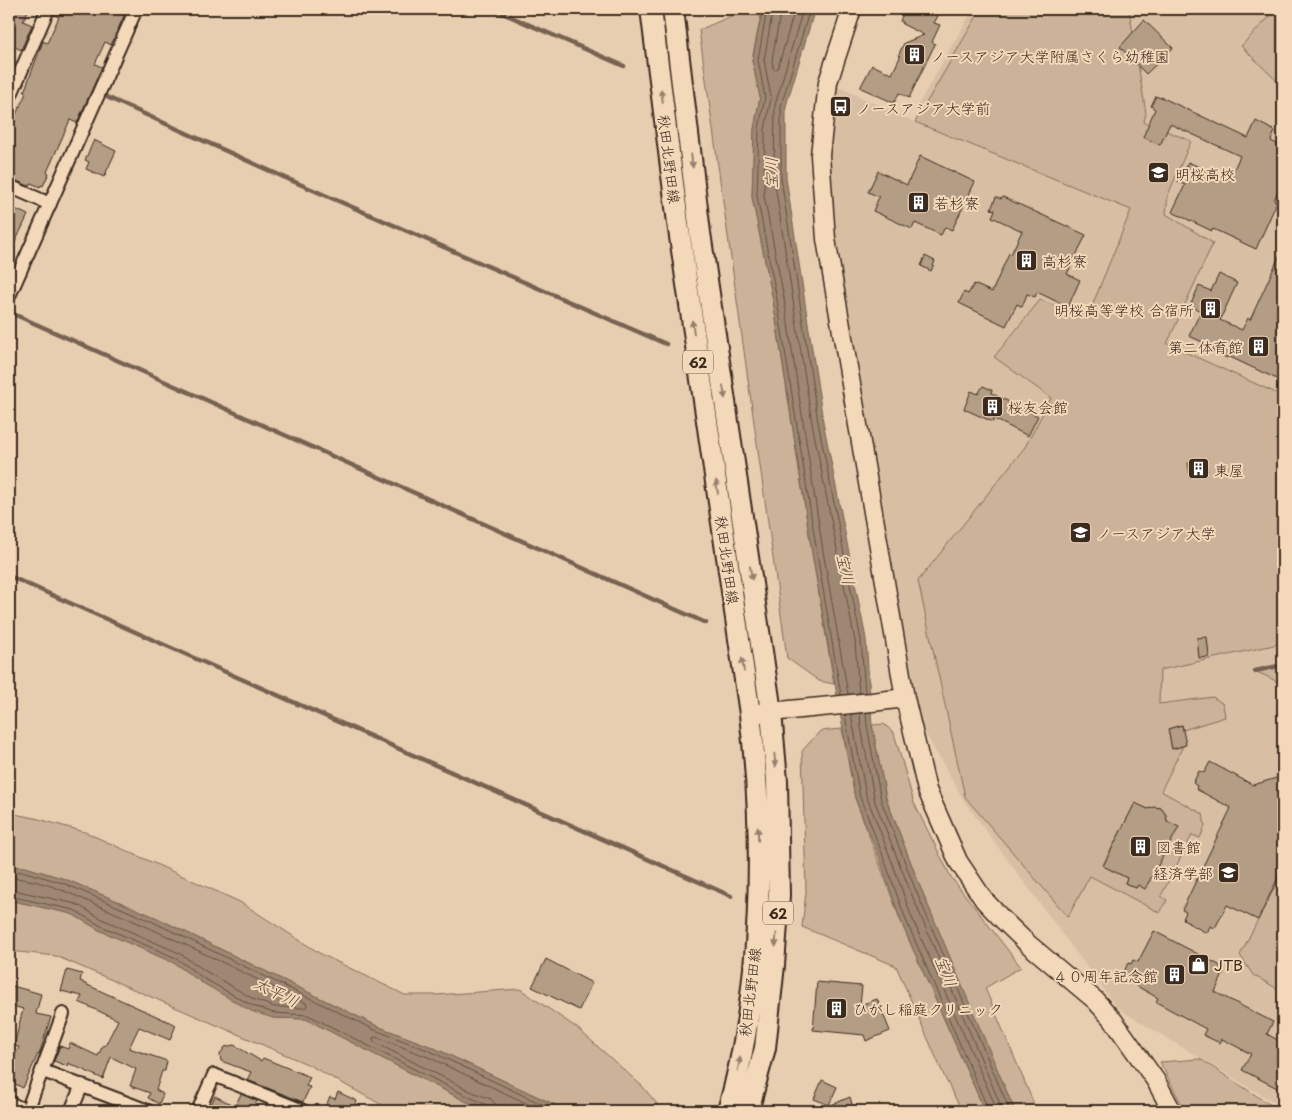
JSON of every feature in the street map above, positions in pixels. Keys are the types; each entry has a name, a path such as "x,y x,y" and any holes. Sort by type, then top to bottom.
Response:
{"main road":[{"name":"秋田北野田線","path":"651,9 678,223 750,714 757,774 758,882 754,965 743,1042 735,1086 728,1111"},
{"name":"秋田北野田線","path":"673,9 700,233 771,712 777,781 779,895 774,965 765,1048 748,1111"}],"street":[{"path":"9,99 48,9"},
{"path":"9,296 136,9"},
{"path":"852,9 828,82 820,155 825,230 905,698 927,790 954,853 984,900 1027,943 1095,1000 1113,1020 1156,1081 1172,1111"},
{"path":"9,186 50,204"},
{"path":"750,714 905,698"},
{"path":"9,1103 27,1111 63,1014"},
{"path":"43,1071 144,1111"},
{"path":"198,1111 214,1075 303,1111"},
{"path":"71,1111 82,1086"}],"shaded area":[{"path":"747,9 761,15 752,60 760,97 754,129 752,197 773,300 834,684 819,681 787,658 699,30"},
{"name":"ノースアジア大学","path":"973,9 1283,9 1283,871 1241,955 1253,975 1283,992 1283,1108 1117,1008 964,801 905,698 826,239 828,82 915,122 920,113 915,110"},
{"path":"981,9 1129,9 1146,113 1144,122 1191,141 1168,195 1166,214 1213,243 1167,344 1283,396 1283,643 1160,670 1159,704 1213,697 1223,704 1225,717 1183,730 1182,725 1168,729 1172,749 1183,746 1161,791 1203,814 1205,826 1200,838 1192,835 1161,896 1167,900 1160,913 1090,876 1068,917 965,797 918,581 1025,447 1051,398 994,357 1040,300 1087,318 1131,210 915,122","holes":["1135,804 1148,809 1154,807 1161,808 1166,815 1167,821 1178,827 1145,888 1138,885 1136,888 1125,883 1127,878 1103,865"]},
{"path":"1277,9 1283,9 1283,87 1241,46"},
{"path":"1283,667 1283,684 1257,672"},
{"path":"884,724 894,733 914,803 951,877 1021,967 985,988 1037,1111 1014,1111 919,884 886,798 872,725"},
{"path":"842,729 855,798 901,922 985,1111 962,1111 945,1078 896,966 802,927 806,892 802,751 820,731"},
{"path":"9,813 85,832 240,902 321,954 405,995 436,995 520,989 577,1028 642,1086 663,1111 568,1111 432,1047 377,1026 155,917 65,879 25,867 9,866"},
{"path":"1283,871 1283,992 1253,975 1240,955"},
{"path":"9,900 72,914 99,930 174,963 201,982 273,1018 306,1019 465,1101 491,1111 393,1111 307,1064 56,956 9,951"},
{"path":"1200,1059 1280,1111 1185,1111 1160,1062"}],"water":[{"name":"宝川","path":"763,9 815,9 786,106 786,178 823,421 866,639 872,725 886,798 919,884 1015,1111 985,1111 901,922 879,857 855,798 812,553 773,300 752,197 754,129 760,97 752,60"},
{"name":"太平川","path":"9,866 25,867 65,879 155,917 377,1026 432,1047 568,1111 491,1111 465,1101 306,1019 273,1018 251,1011 201,982 174,963 99,930 72,914 9,900"}],"building":[{"path":"14,9 29,9 23,21 32,25 21,50 9,44 9,21"},
{"path":"56,9 127,9 111,45 105,42 95,64 102,67 77,123 70,120 47,172 49,173 43,186 41,185 40,187 31,183 29,186 9,178 9,119 13,121 26,93 24,92 43,41 47,43 59,17 54,15"},
{"name":"ノースアジア大学附属さくら幼稚園","path":"910,9 923,9 938,16 934,23 940,25 932,42 935,44 909,98 899,93 894,103 861,88 861,86 872,65 892,74 904,43 924,35 902,24 903,22 900,21 904,11 908,12"},
{"path":"1144,20 1173,48 1146,74 1120,47"},
{"path":"1156,96 1248,138 1256,121 1275,131 1271,141 1283,147 1283,179 1274,200 1277,202 1256,249 1172,212 1185,185 1178,182 1188,162 1229,180 1240,156 1170,124 1160,145 1143,137 1155,109 1151,106"},
{"path":"94,140 116,151 104,177 86,169 89,162 85,160"},
{"path":"920,156 975,182 952,230 945,227 941,235 915,223 912,229 873,211 879,197 868,192 878,171 907,185"},
{"name":"高杉寮","path":"996,197 1001,199 1003,197 1086,235 1067,274 1080,280 1068,307 1037,292 1035,297 1027,294 1022,307 1017,304 1006,326 959,303 964,292 968,294 974,284 992,292 1009,253 1011,254 1022,231 992,217 995,210 991,209"},
{"path":"9,206 28,215 9,255"},
{"path":"1283,248 1283,382 1228,356 1227,358 1212,351 1214,347 1189,336 1201,311 1190,306 1199,286 1211,291 1219,274 1237,283 1220,320 1242,330 1248,318 1250,320"},
{"path":"925,256 935,261 931,271 921,266"},
{"name":"桜友会館","path":"983,386 992,390 991,393 1038,416 1028,436 994,419 993,422 964,409 971,391 978,394"},
{"name":"東屋","path":"1204,458 1208,471 1190,477 1188,463"},
{"path":"1207,637 1209,657 1199,658 1197,638"},
{"path":"1182,725 1186,745 1172,749 1168,729"},
{"path":"1210,762 1253,785 1283,776 1283,867 1258,920 1227,905 1215,928 1210,926 1207,933 1183,919 1186,912 1182,910 1231,808 1196,789 1197,786 1193,783 1199,771 1204,773"},
{"name":"図書館","path":"1135,803 1148,809 1154,807 1161,808 1166,815 1167,821 1179,827 1145,889 1138,885 1136,888 1125,883 1127,878 1103,866"},
{"path":"1154,931 1219,965 1224,972 1215,992 1273,1022 1267,1034 1283,1043 1283,1091 1242,1070 1251,1054 1222,1039 1220,1043 1203,1035 1206,1029 1156,1002 1158,998 1126,980 1127,976 1123,974 1128,963 1131,964 1133,960 1138,962"},
{"path":"546,959 592,983 579,1010 532,987"},
{"path":"67,970 82,974 80,981 83,983 176,1025 170,1040 139,1027 129,1048 167,1061 165,1071 162,1071 156,1090 163,1094 159,1104 148,1098 150,1093 130,1086 136,1069 111,1057 103,1079 68,1063 67,1066 54,1061 60,1046 68,1049 70,1043 98,1056 118,1020 79,1002 82,996 61,991"},
{"name":"ひがし稲庭クリニック","path":"817,982 862,986 860,1005 877,999 890,1031 866,1041 864,1035 813,1030"},
{"path":"9,985 41,994 36,1014 51,1017 39,1055 23,1088 9,1081 9,1068 19,1047 14,1046 23,1009 9,1005"},
{"path":"234,1045 261,1061 263,1058 310,1077 306,1086 310,1087 303,1102 247,1080 251,1072 221,1061 220,1054 225,1047"},
{"path":"822,1080 837,1087 829,1105 814,1099"},
{"path":"338,1092 357,1101 352,1111 323,1111 330,1097 335,1099"},
{"path":"241,1094 257,1101 252,1111 208,1111 215,1096 235,1106"},
{"path":"850,1097 854,1111 817,1111"}],"waterway":[{"path":"493,9 624,66"},
{"path":"100,94 288,179 666,344"},
{"path":"9,307 13,297"},
{"path":"9,312 706,623"},
{"path":"9,576 731,896"},
{"path":"1255,671 1283,665"}],"place":[{"name":"ノースアジア大学附属さくら幼稚園","path":"914,55"},
{"name":"ノースアジア大学前","path":"840,107"},
{"name":"明桜高校","path":"1159,173"},
{"name":"若杉寮","path":"918,202"},
{"name":"高杉寮","path":"1026,260"},
{"name":"明桜高等学校 合宿所","path":"1210,309"},
{"name":"第二体育館","path":"1259,346"},
{"name":"桜友会館","path":"992,406"},
{"name":"東屋","path":"1198,469"},
{"name":"ノースアジア大学","path":"1080,532"},
{"name":"図書館","path":"1140,846"},
{"name":"経済学部","path":"1229,872"},
{"name":"JTB","path":"1198,964"},
{"name":"４０周年記念館","path":"1174,975"},
{"name":"ひがし稲庭クリニック","path":"837,1008"}]}
